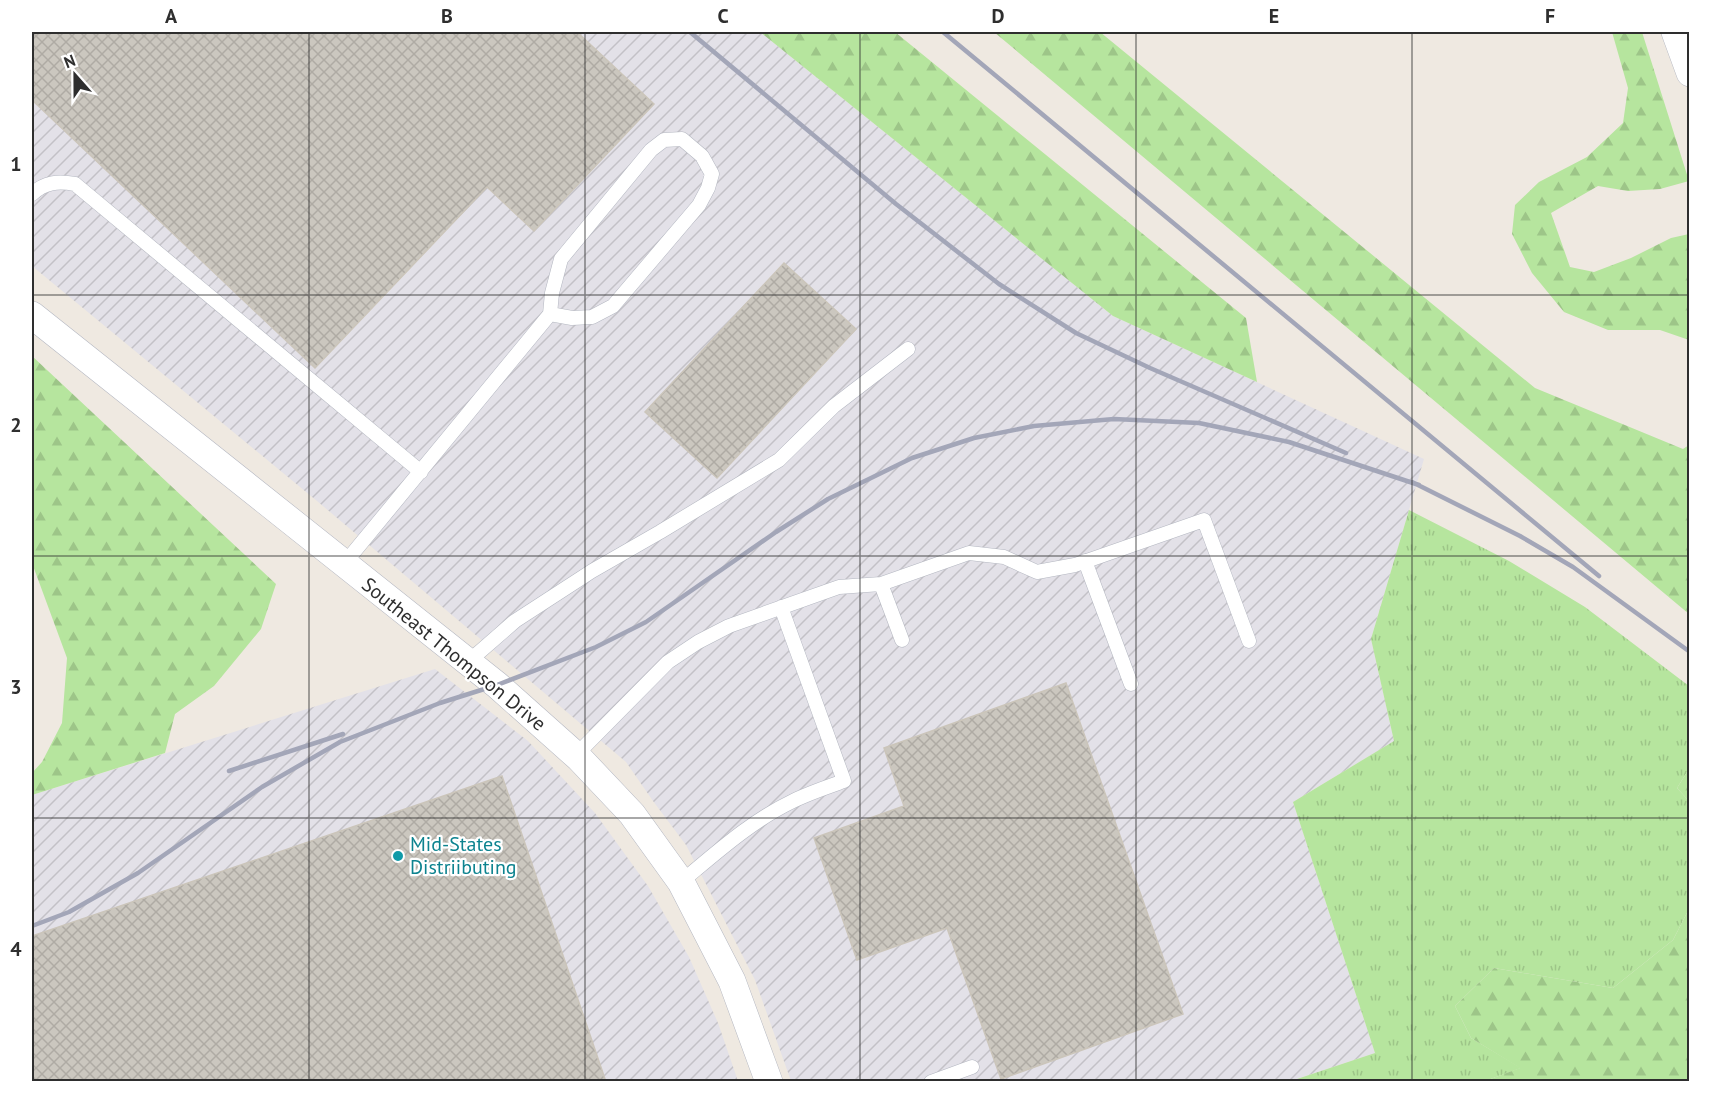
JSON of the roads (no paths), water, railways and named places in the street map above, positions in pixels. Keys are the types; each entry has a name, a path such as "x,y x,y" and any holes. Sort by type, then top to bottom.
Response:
{"street":[{"path":"1675,32 1689,73"},
{"name":"Southeast Thompson Drive","path":"32,315 497,685 576,755 632,814 681,882 732,981 769,1082"}],"lane":[{"path":"344,564 550,314 552,293 561,259 651,150 664,140 682,139 702,156 712,174 699,205 613,306 592,316 572,318 550,314"},
{"path":"33,190 58,181 75,184 421,472"},
{"path":"468,662 515,621 592,571 779,460 834,406 908,349"},
{"path":"576,755 668,662 698,642 729,626 839,587 881,584 969,553 1004,557 1037,572 1085,561 1204,519 1249,641"},
{"path":"1085,561 1131,684"},
{"path":"881,584 902,640"},
{"path":"681,882 750,826 770,813 794,800 844,781 781,607"},
{"path":"931,1082 972,1067"}],"railway":[{"path":"690,32 896,204 999,284 1076,333 1150,368 1346,453"},
{"path":"943,32 1599,576"},
{"path":"32,926 69,912 138,873 262,787 340,742 596,647 646,622 828,499 912,458 974,438 1034,426 1114,419 1199,423 1289,442 1419,485"},
{"path":"1412,482 1520,536 1573,567 1690,652"},
{"path":"229,771 343,734"}],"place":[{"name":"Mid-States Distriibuting","path":"398,856"}]}
